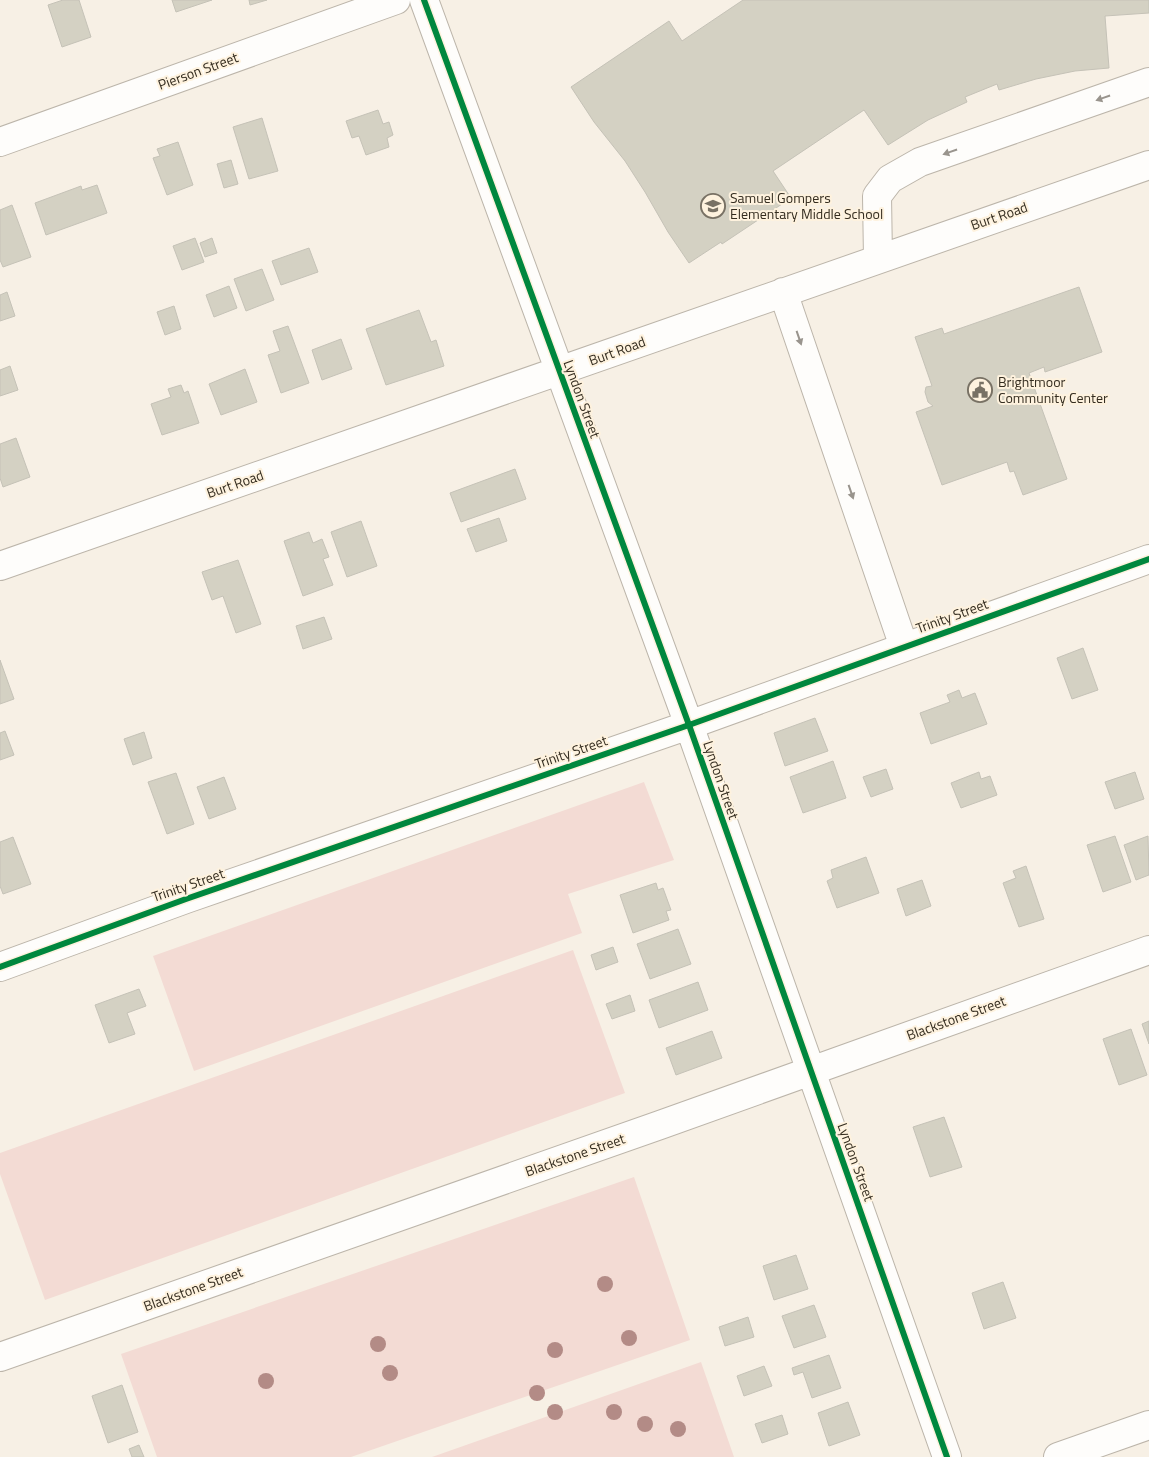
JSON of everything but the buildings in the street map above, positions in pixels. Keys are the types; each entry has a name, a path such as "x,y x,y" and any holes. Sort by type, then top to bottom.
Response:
{"street":[{"name":"Pierson Street","path":"0,142 396,0"},
{"name":"Lyndon Street","path":"424,0 689,725 947,1457"},
{"path":"878,258 877,196 890,179 920,162 1149,82"},
{"name":"Burt Road","path":"0,566 1149,165"},
{"path":"783,292 904,647"},
{"name":"Trinity Street","path":"0,966 186,899 689,725 1149,559"},
{"name":"Blackstone Street","path":"0,1358 1149,950"},
{"path":"1058,1457 1149,1425"}],"shaded area":[{"path":"644,782 674,860 568,894 582,933 194,1071 153,956"},
{"path":"573,950 625,1093 45,1300 0,1174 0,1153"},
{"path":"634,1177 690,1340 351,1457 157,1457 121,1354"},
{"path":"701,1362 734,1457 432,1457"}],"cycle path":[{"path":"424,0 689,725 947,1457"},
{"path":"0,967 186,899 689,725 1149,559"}],"place":[{"name":"Samuel Gompers Elementary Middle School","path":"713,206"},
{"name":"Brightmoor Community Center","path":"980,390"}]}
